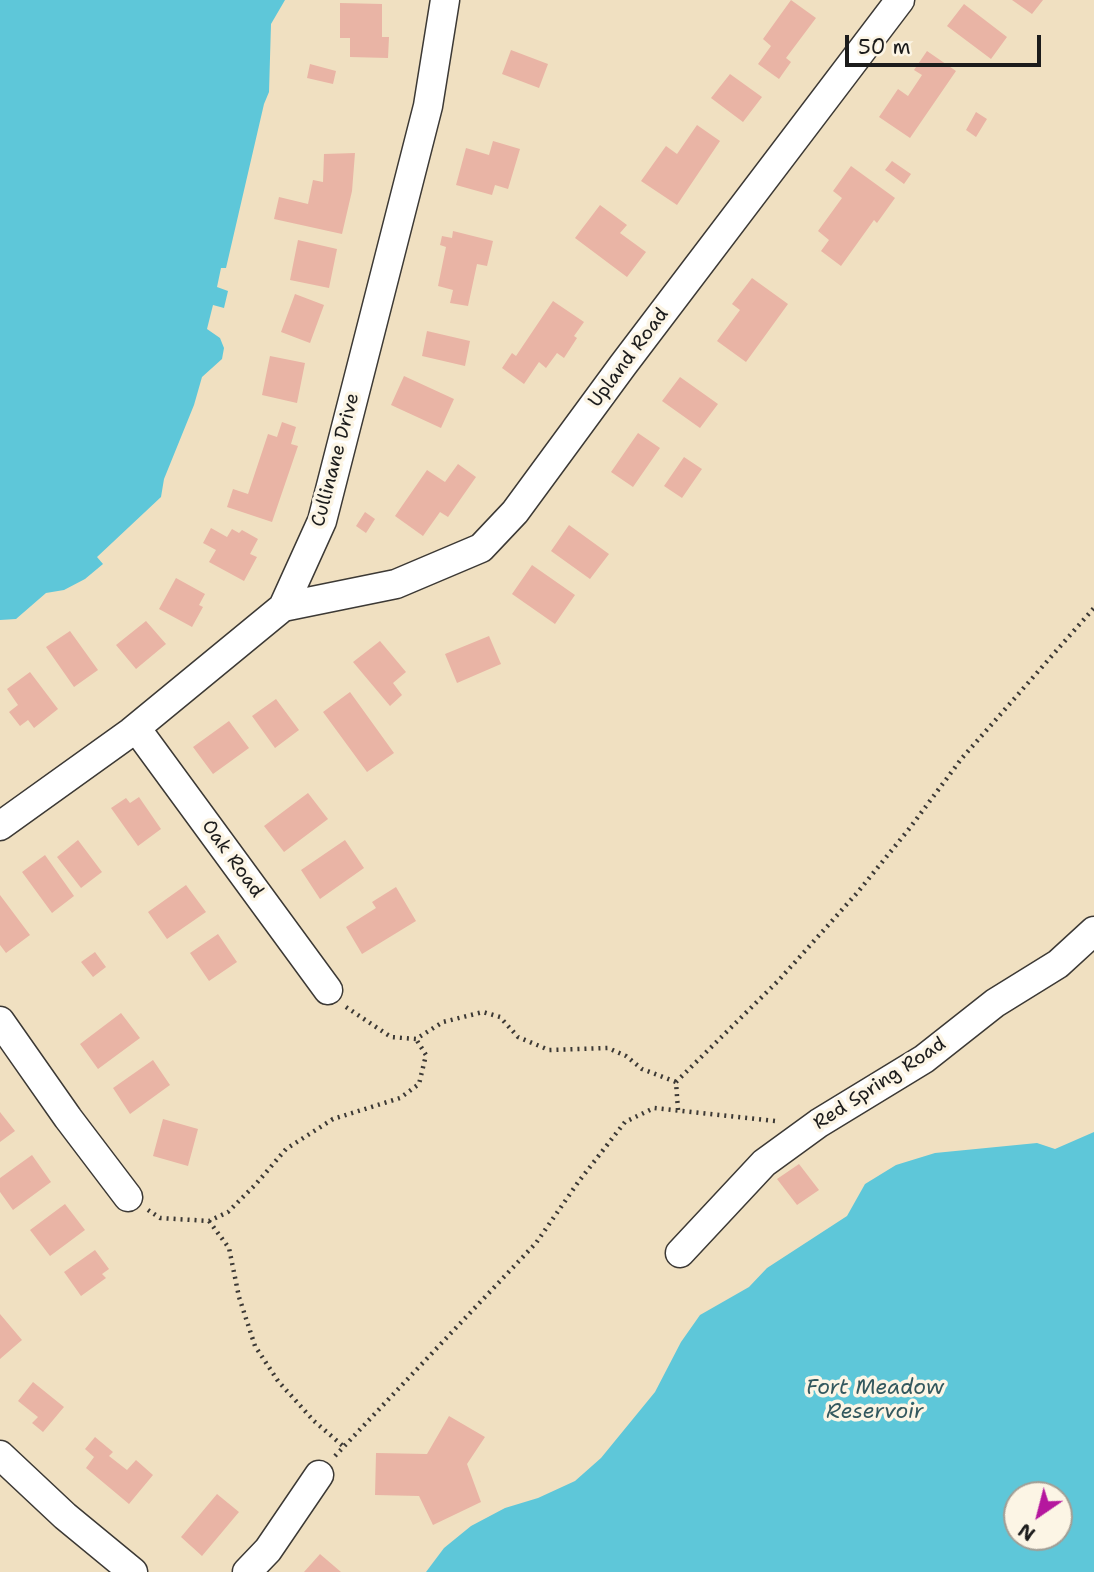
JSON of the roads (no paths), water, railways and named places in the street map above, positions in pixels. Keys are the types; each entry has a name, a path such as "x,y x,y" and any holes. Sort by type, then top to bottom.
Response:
{"street":[{"name":"Cullinane Drive","path":"0,826 136,728 283,607 322,521 428,106 445,0"},
{"name":"Upland Road","path":"283,607 396,584 481,548 515,512 900,0"},
{"name":"Oak Road","path":"136,728 328,990"},
{"name":"Red Spring Road","path":"680,1253 764,1163 809,1131 924,1059 995,1003 1058,964 1094,931"},
{"path":"0,1021 128,1197"},
{"path":"0,1455 75,1525 133,1572"},
{"path":"247,1572 268,1549 319,1475"}],"water":[{"path":"0,0 285,0 271,24 269,92 226,268 221,268 217,287 228,291 224,308 213,305 207,329 220,338 224,348 222,359 202,377 194,405 164,479 161,497 97,557 103,564 85,579 64,590 46,593 16,619 0,620"},
{"name":"Fort Meadow Reservoir","path":"1094,1132 1094,1572 426,1572 444,1548 471,1526 505,1508 538,1498 575,1481 601,1458 655,1392 681,1342 700,1315 749,1287 767,1268 847,1216 865,1184 896,1165 935,1153 1037,1143 1055,1149"}]}
